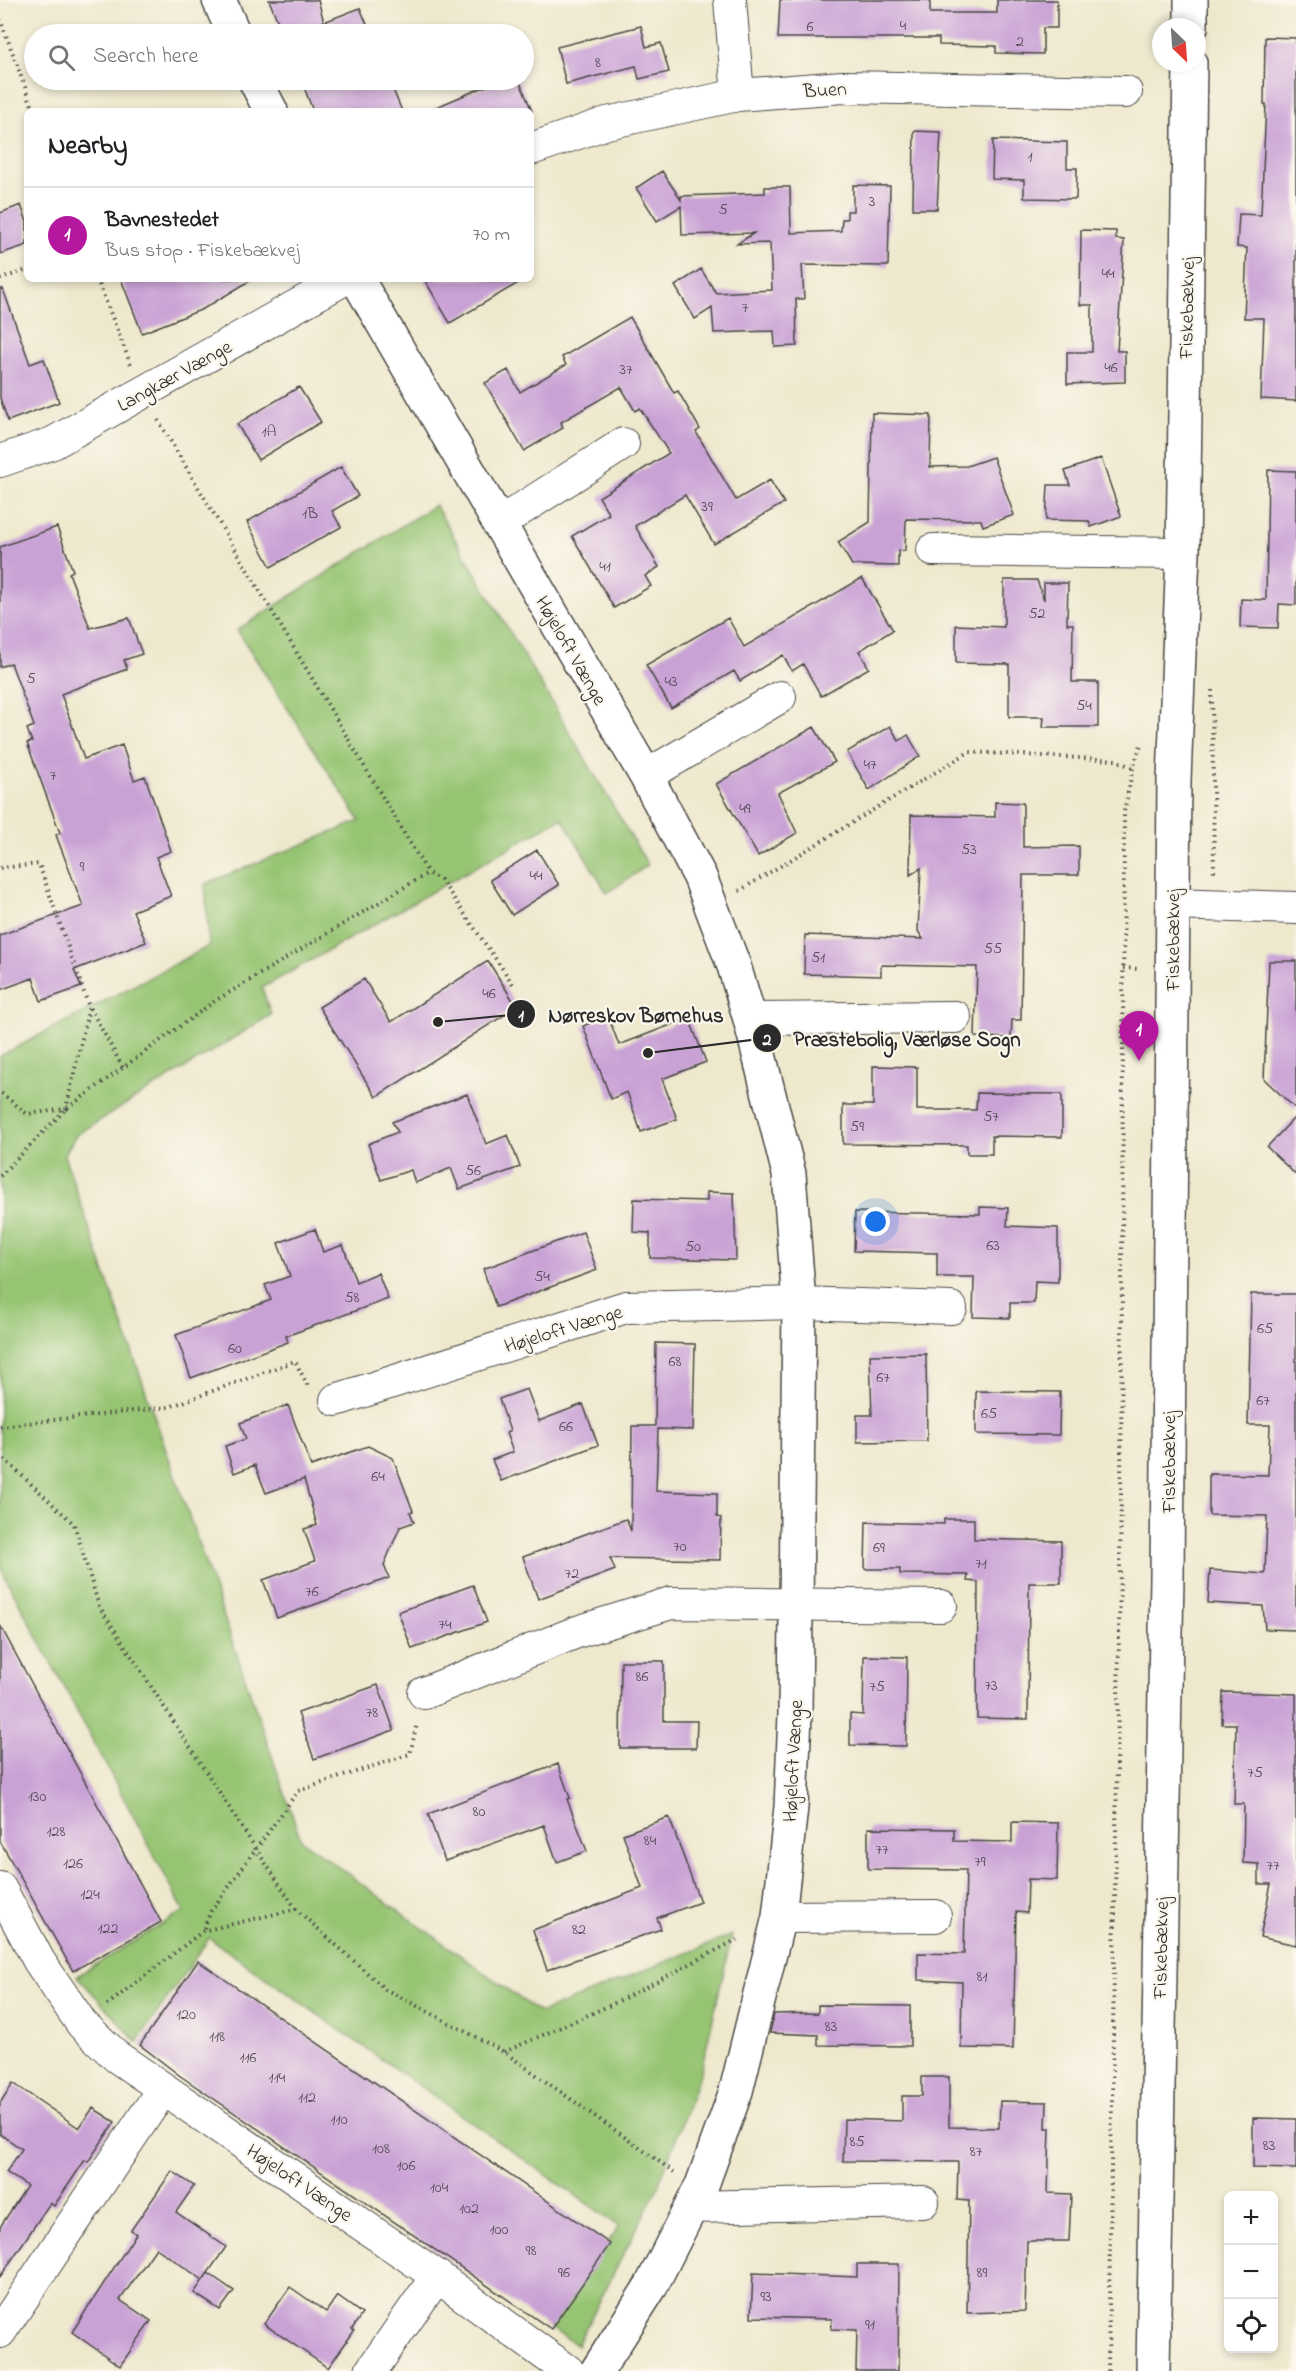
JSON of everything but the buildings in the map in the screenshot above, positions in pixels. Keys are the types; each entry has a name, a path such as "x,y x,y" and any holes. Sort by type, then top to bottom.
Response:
{"street":[{"path":"219,0 230,24"},
{"path":"730,0 738,95"},
{"path":"1191,0 1191,18"},
{"name":"Fiskebækvej","path":"1153,2371 1166,1600 1172,904 1183,553 1190,72"},
{"name":"Buen","path":"534,147 607,123 738,95 843,87 1126,92"},
{"path":"260,90 269,108"},
{"name":"Langkær Vænge","path":"0,461 53,443 339,282"},
{"name":"Højeloft Vænge","path":"359,282 646,776 689,856 713,909 750,1019 789,1174 799,1303 796,1605 791,1807 779,1917 736,2091 697,2196 651,2286 597,2371"},
{"path":"498,524 623,444"},
{"path":"933,550 1183,553"},
{"path":"646,776 780,697"},
{"path":"1172,904 1296,908"},
{"path":"750,1019 955,1017"},
{"name":"Højeloft Vænge","path":"336,1400 626,1307 799,1303 951,1308"},
{"path":"424,1693 577,1632 671,1603 941,1606"},
{"name":"Højeloft Vænge","path":"0,1888 39,1961 82,2025 117,2056 437,2276 568,2371"},
{"path":"779,1917 935,1916"},
{"path":"0,2332 163,2089"},
{"path":"697,2196 923,2202"},
{"path":"371,2371 437,2276"}],"path":[{"path":"0,19 24,84"},
{"path":"26,90 33,108"},
{"path":"0,279 24,271"},
{"path":"98,282 142,393 428,873 441,880 515,987"},
{"path":"713,909 754,881 969,752 1116,760 1133,768 1124,812 1121,1488 1108,2371"},
{"path":"0,867 39,864 89,1007 123,1068"},
{"path":"0,1176 66,1108 215,1001 428,873"},
{"path":"66,1108 89,1007"},
{"path":"0,1092 27,1114 66,1108"},
{"path":"0,1426 169,1407 295,1361 314,1399 336,1400"},
{"path":"0,1455 74,1524 99,1606 296,1909 385,1989 504,2052 666,2169 697,2196"},
{"path":"203,1931 211,1911 298,1791 410,1754 424,1693"},
{"path":"82,2025 203,1931 296,1909"},
{"path":"504,2052 613,2004 779,1917"}],"green space":[{"path":"435,505 648,865 607,893 562,818 262,988 271,1015 76,1135 64,1155 301,1840 540,2013 732,1935 701,2071 657,2189 577,2345 551,2328 619,2226 209,1938 137,2042 77,1976 184,1911 0,1567 0,1056 209,946 205,884 360,821 237,630"}],"place":[{"name":"Nørreskov Børnehus","path":"438,1022"},
{"name":"Præstebolig, Værløse Sogn","path":"648,1053"},
{"name":"Bavnestedet","path":"1139,1061"}]}
